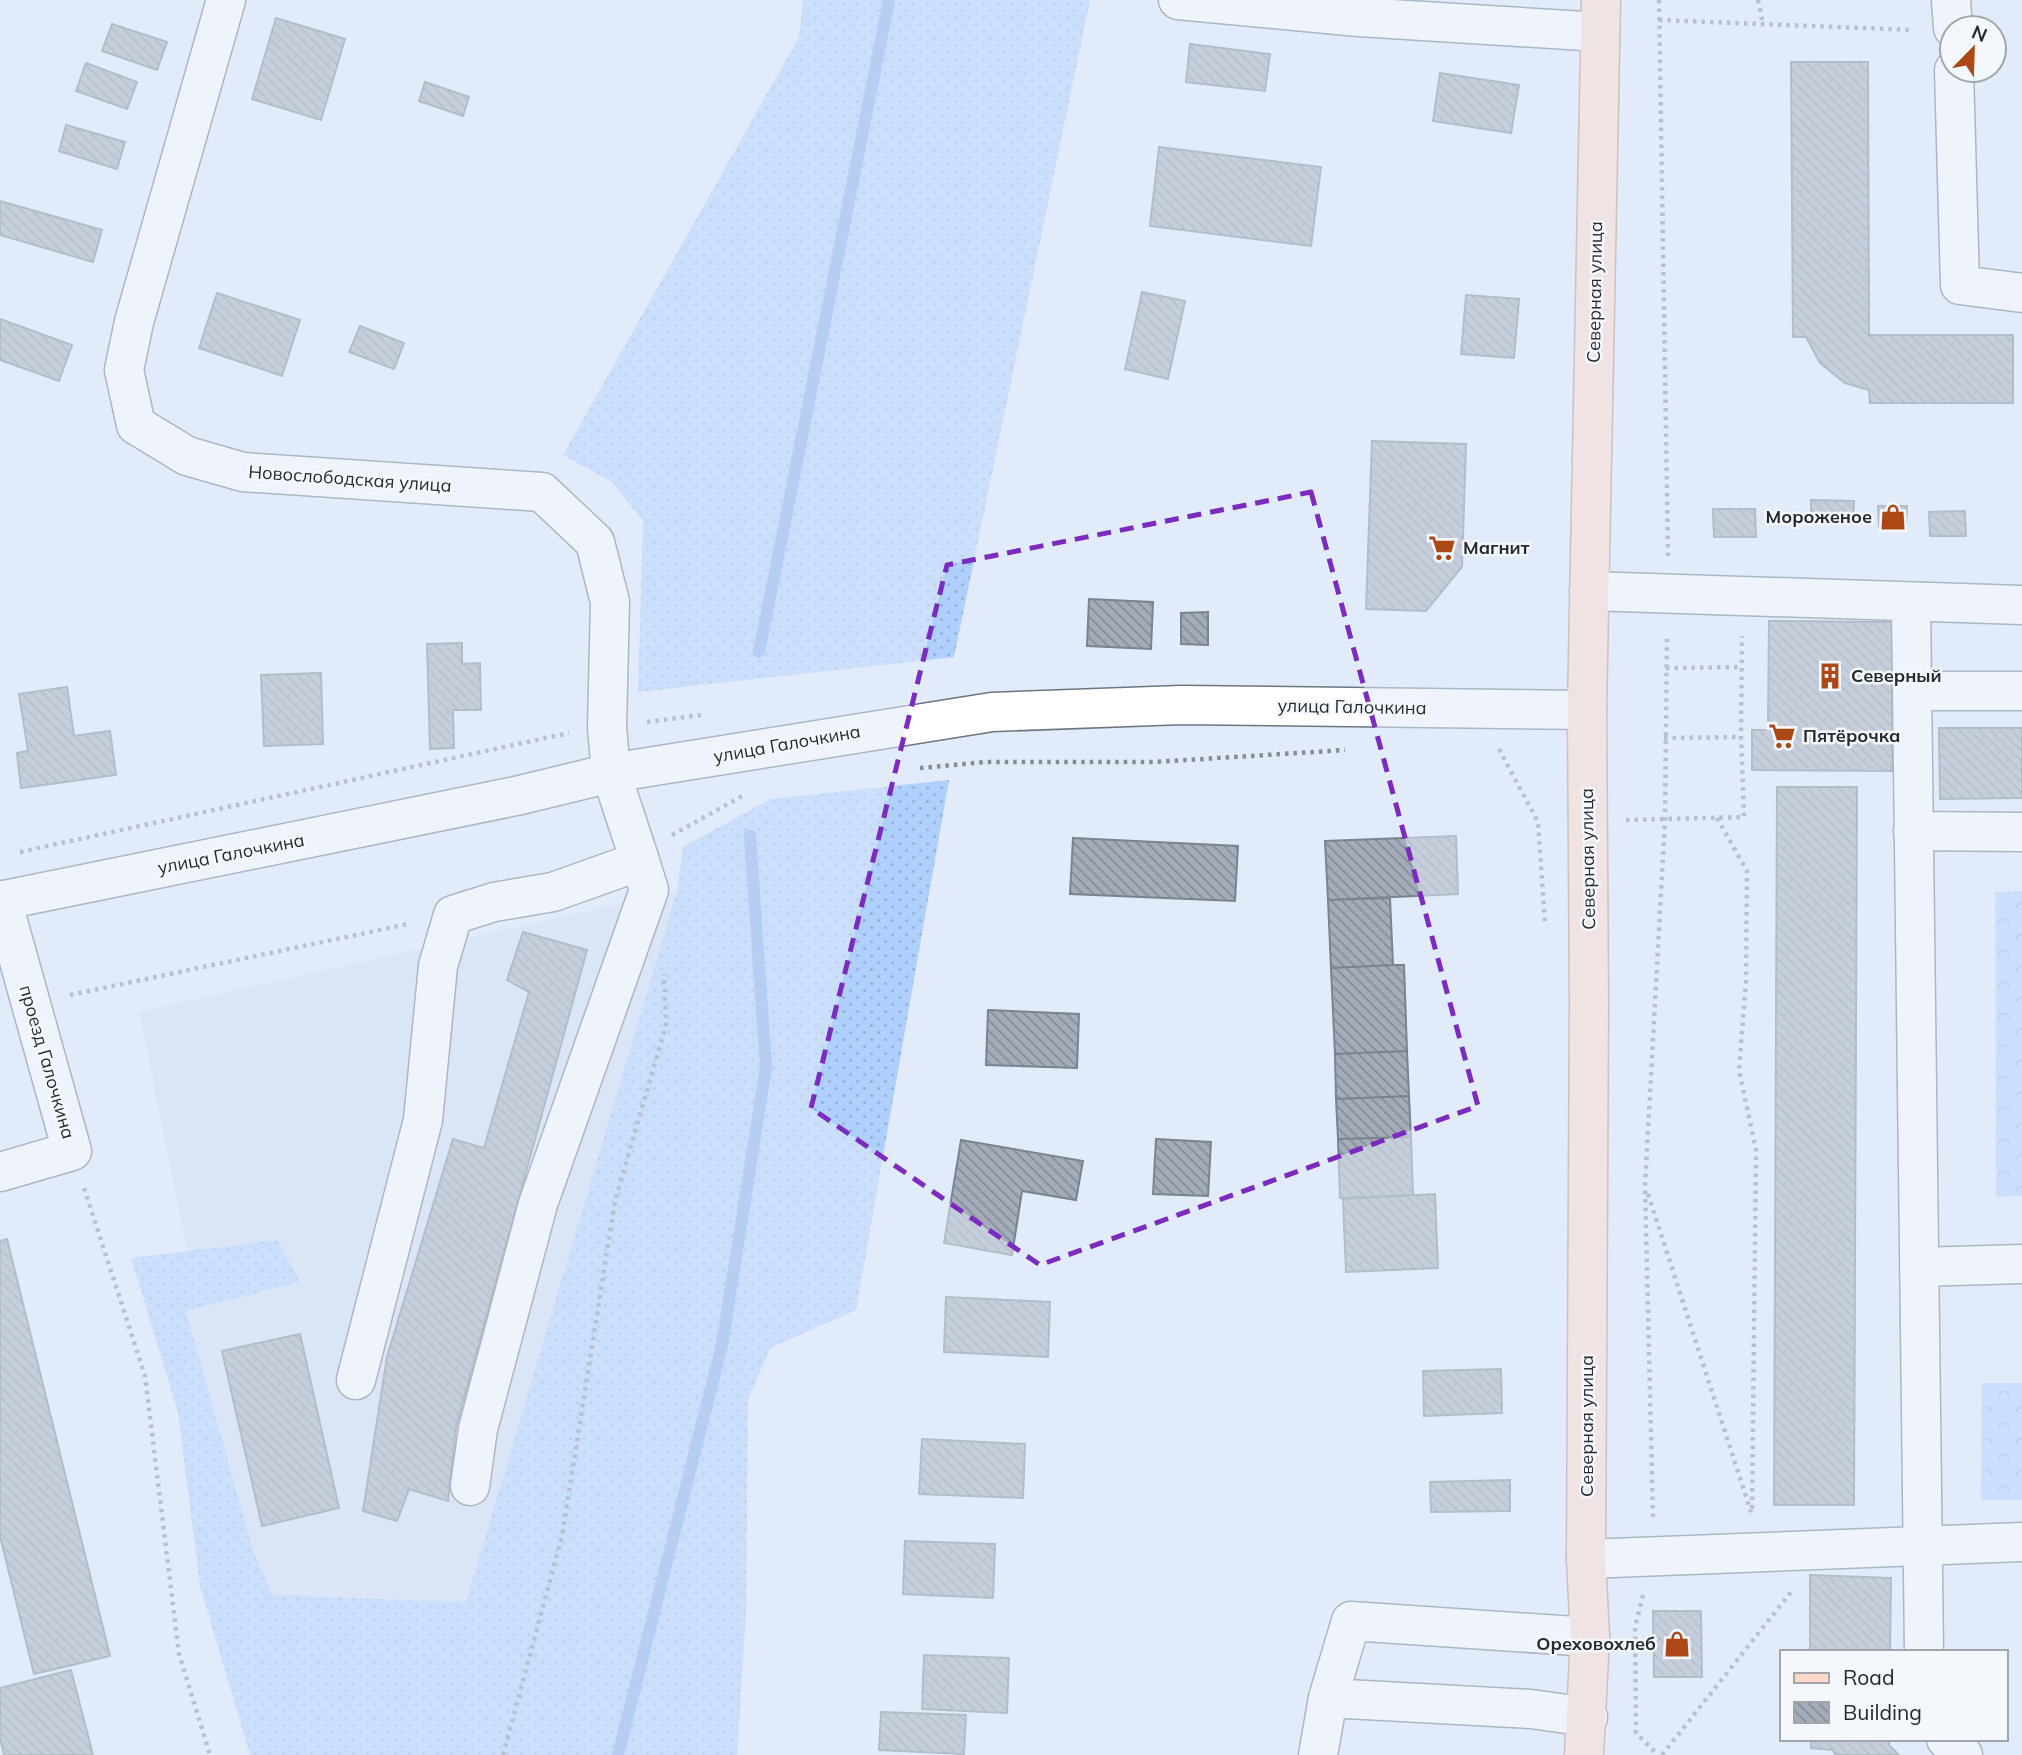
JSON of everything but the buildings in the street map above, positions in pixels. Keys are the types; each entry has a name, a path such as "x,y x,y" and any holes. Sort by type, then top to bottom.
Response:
{"main road":[{"name":"Северная улица","path":"1584,1755 1590,1637 1586,1559 1589,1015 1587,710 1601,16"},
{"name":"Северная улица","path":"1588,1717 1591,1755"}],"street":[{"name":"Новослободская улица","path":"226,0 134,322 124,370 136,425 187,456 243,472 542,492 595,542 610,602 607,727 611,773 649,890 538,1204 478,1429 470,1486"},
{"path":"1178,0 1373,18 1601,16"},
{"path":"1954,84 1960,285 2022,293"},
{"path":"1589,591 1911,604 2022,605"},
{"path":"1911,604 1924,1650"},
{"path":"1914,691 2022,691"},
{"name":"улица Галочкина","path":"1,900 516,796 611,773 992,712 1181,705 1587,710"},
{"path":"1913,831 2022,832"},
{"path":"356,1380 423,1120 438,966 453,915 494,902 553,892 640,861"},
{"name":"проезд Галочкина","path":"0,1172 72,1152 1,900"},
{"path":"1919,1267 2022,1265"},
{"path":"1586,1559 2022,1542"},
{"path":"1318,1755 1328,1698 1351,1621 1590,1637"},
{"path":"1328,1698 1531,1709 1588,1717"},
{"path":"1948,1741 1963,1755"}],"path":[{"path":"1659,0 1668,594 1665,819 1645,1186 1654,1556 1634,1627 1633,1703 1636,1733 1660,1755 1826,1548"},
{"path":"1759,0 1763,24"},
{"path":"1658,20 1938,29"},
{"path":"1665,819 1744,817 1741,737 1743,596"},
{"path":"1666,668 1741,667"},
{"path":"1664,738 1741,737"},
{"path":"1494,741 1538,822 1546,929"},
{"path":"909,768 986,762 1155,762 1359,750"},
{"path":"640,861 660,841 755,789"},
{"path":"1645,1186 1752,1517 1756,1150 1739,1070 1746,982 1747,871 1717,818"},
{"path":"31,1003 453,915"},
{"path":"503,1755 562,1536 615,1201 666,1025 664,973"},
{"path":"72,1152 145,1376 179,1654 210,1755"}],"highlighted area":[{"path":"1311,492 1478,1106 1040,1265 811,1108 947,565"}],"shaded area":[{"path":"677,891 466,1602 273,1595 254,1553 186,1311 300,1282 278,1240 188,1253 139,1012"}],"green space":[{"path":"803,0 1090,0 954,657 638,692 643,521 612,482 563,455 799,37"},
{"path":"949,780 856,1310 770,1348 748,1401 746,1614 737,1755 250,1755 200,1586 178,1412 131,1258 278,1240 300,1282 186,1311 254,1553 273,1595 466,1602 677,891 683,847 770,799"},
{"path":"2022,891 2022,1196 1996,1197 1995,892"},
{"path":"1982,1383 2022,1383 2022,1500 1981,1500"}],"waterway":[{"path":"759,652 889,0"},
{"path":"618,1755 722,1345 766,1067 750,836"}],"place":[{"name":"Мороженое","path":"1893,517"},
{"name":"Магнит","path":"1442,548"},
{"name":"Северный","path":"1830,676"},
{"name":"Пятёрочка","path":"1782,736"},
{"name":"Ореховохлеб","path":"1677,1644"}]}
